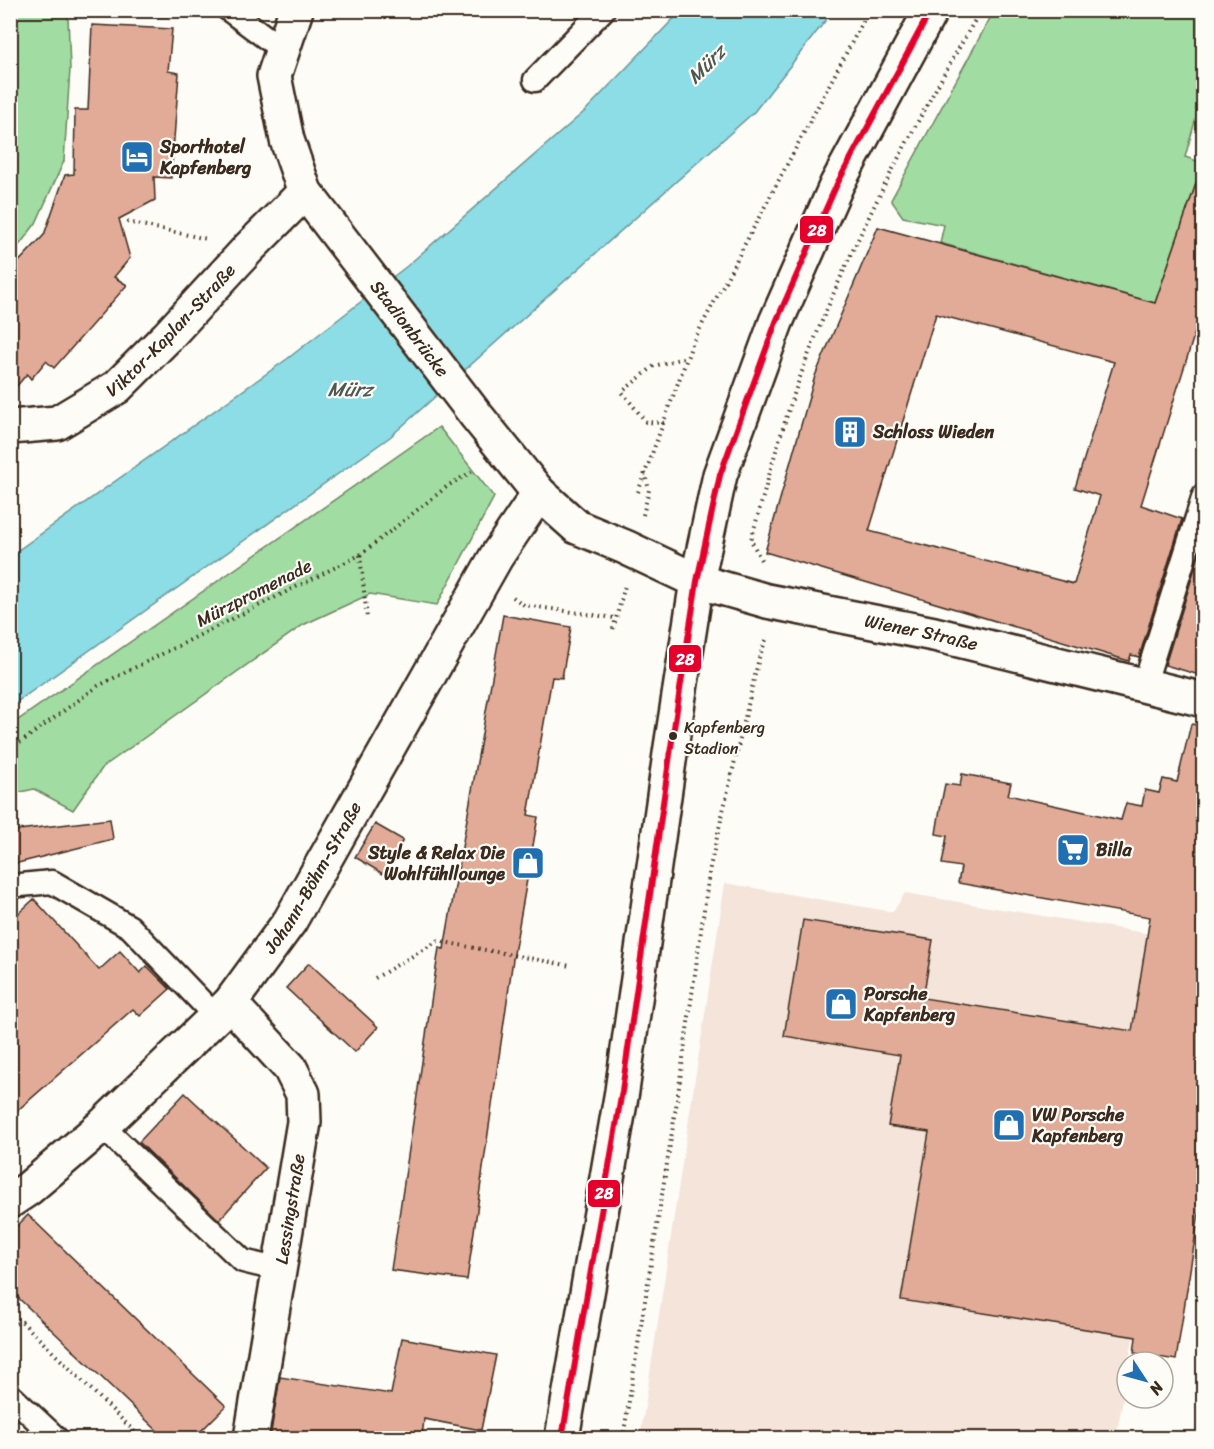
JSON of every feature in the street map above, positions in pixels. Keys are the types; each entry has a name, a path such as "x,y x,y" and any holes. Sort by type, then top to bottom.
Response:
{"street":[{"name":"Stadionbrücke","path":"296,10 274,76 287,140 305,192 503,449"},
{"path":"562,1438 622,1091 697,581 723,466 776,322 837,184 931,10"},
{"name":"Viktor-Kaplan-Straße","path":"10,427 57,423 117,387 305,192"},
{"path":"503,449 539,493 577,527 697,581"},
{"name":"Johann-Böhm-Straße","path":"10,1201 28,1189 102,1126 223,1010 290,921 496,557 539,493"},
{"name":"Wiener Straße","path":"697,581 767,601 934,634 1203,700"},
{"name":"Lessingstraße","path":"223,1010 290,1068 303,1094 303,1122 250,1438"}],"lane":[{"path":"229,10 284,51"},
{"path":"535,80 603,10"},
{"path":"1144,686 1203,495"},
{"path":"10,886 52,882 130,927 223,1010"},
{"path":"102,1126 243,1261 280,1270"},
{"path":"10,1395 56,1438"}],"path":[{"path":"638,492 693,342 869,10"},
{"path":"761,561 751,540 802,370 855,245 893,166 981,10"},
{"path":"664,423 646,422 622,392 654,366 688,357"},
{"name":"Mürzpromenade","path":"10,750 98,686 360,555 448,485 503,449"},
{"path":"360,555 367,618"},
{"path":"509,594 524,605 614,618"},
{"path":"623,1438 675,1113 710,867 759,658 770,630"},
{"path":"375,978 438,941 571,966"},
{"path":"10,1325 22,1322 141,1438"}],"shaded area":[{"name":"Porsche Kapfenberg","path":"725,883 893,912 905,893 1199,942 1131,1350 1115,1350 1115,1410 1121,1410 1116,1438 643,1438 641,1432"}],"green space":[{"path":"11,10 164,10 167,17 68,16 70,69 64,161 36,223 11,256"},
{"path":"994,11 1203,11 1203,93 1185,157 1203,163 1155,303 940,243 944,225 903,217 891,200"},
{"path":"439,427 494,497 437,605 370,594 303,625 103,767 73,810 34,789 11,794 11,725"}],"water":[{"name":"Mürz","path":"681,11 833,11 754,112 390,437 11,706 10,556 287,359 407,266 585,111"}],"building":[{"path":"92,25 172,29 168,71 179,73 171,178 154,177 155,200 119,219 130,258 114,277 127,285 54,368 46,361 31,379 27,374 10,394 10,271 44,235 65,175 74,174 75,110 88,110"},
{"name":"Schloss Wieden","path":"1198,178 1203,179 1203,307 1141,505 1182,519 1139,657 1131,655 1129,661 765,552 815,376 878,227 1155,303","holes":["936,314 1114,362 1075,488 1100,496 1074,584 869,531"]},
{"path":"1203,542 1203,676 1165,665"},
{"path":"503,615 571,627 562,678 552,677 528,815 538,817 513,959 467,1280 391,1270 439,948 444,949"},
{"path":"1191,724 1203,726 1203,1187 1176,1360 1175,1350 1134,1350 1136,1337 901,1300 929,1132 888,1126 900,1055 784,1036 803,920 933,940 923,998 1132,1031 1150,917 958,883 961,867 942,864 947,836 936,834 940,809 945,784 960,786 962,774 1011,783 1008,795 1121,820 1126,803 1142,806 1145,790 1159,793 1163,779 1177,782"},
{"path":"110,819 113,839 10,865 10,831"},
{"path":"375,824 403,840 383,874 355,857"},
{"path":"34,899 99,970 120,951 140,973 147,966 170,989 140,1016 133,1009 10,1117 10,921"},
{"path":"309,963 378,1027 355,1052 286,988"},
{"path":"185,1093 266,1168 219,1220 139,1142"},
{"path":"28,1215 226,1406 194,1438 165,1438 10,1290 10,1233"},
{"path":"402,1338 496,1355 481,1430 424,1419 422,1438 270,1438 280,1377 391,1394"}],"transit line":[{"name":"28","path":"562,1438 622,1091 697,581 720,475 776,322 837,184 931,10"}],"place":[{"name":"Sporthotel Kapfenberg","path":"137,157"},
{"name":"Schloss Wieden","path":"850,432"},
{"name":"Kapfenberg Stadion","path":"673,736"},
{"name":"Billa","path":"1073,850"},
{"name":"Style & Relax Die Wohlfühllounge","path":"528,863"},
{"name":"Porsche Kapfenberg","path":"841,1004"},
{"name":"VW Porsche Kapfenberg","path":"1009,1125"}]}
